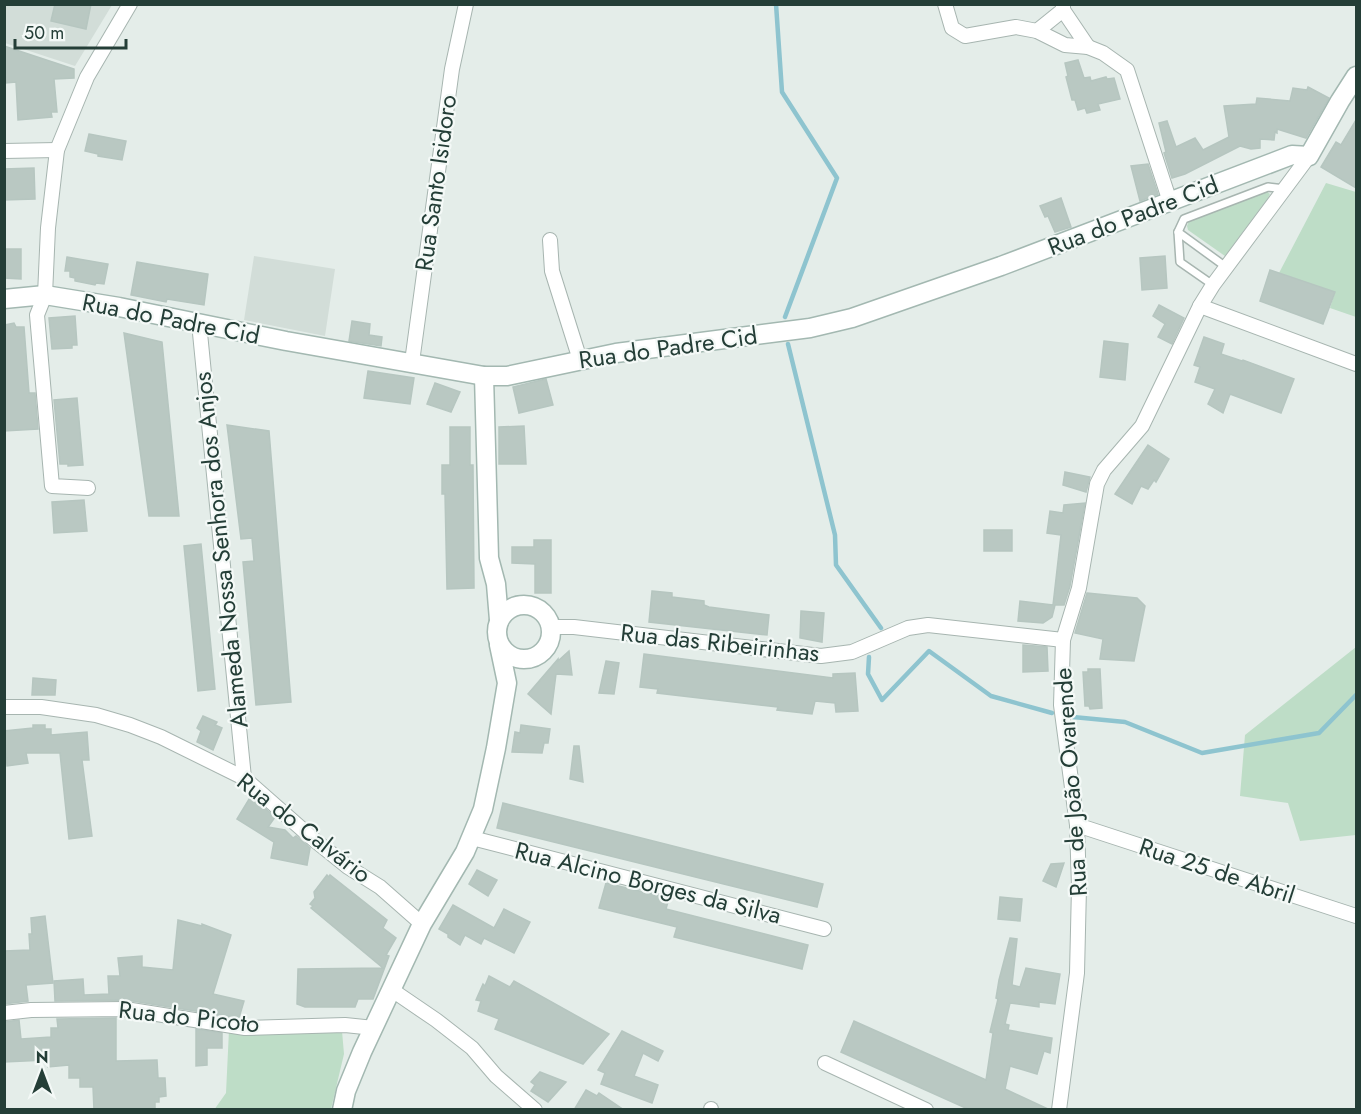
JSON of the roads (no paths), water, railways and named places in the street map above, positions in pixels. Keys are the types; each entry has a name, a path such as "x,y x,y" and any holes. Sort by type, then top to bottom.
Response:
{"street":[{"path":"88,488 52,486 37,315 45,295 48,228 57,150 87,77 130,4"},
{"name":"Rua Santo Isidoro","path":"412,362 452,69 466,4"},
{"path":"945,4 952,28 965,36 1016,27 1037,31 1065,45 1088,47 1103,53 1127,70 1170,202"},
{"path":"1037,31 1063,7 1088,47"},
{"path":"1309,156 1356,76"},
{"path":"4,151 57,150"},
{"name":"Rua do Padre Cid","path":"4,299 45,295 484,376 507,376 616,353 810,328 852,318 923,295 1292,155 1309,156"},
{"name":"Rua de João Ovarende","path":"1059,1110 1077,973 1079,887 1077,825 1061,705 1063,640 1079,588 1097,484 1104,470 1142,426 1200,306 1213,285 1309,156"},
{"path":"550,240 552,271 580,360"},
{"path":"1200,306 1356,364"},
{"name":"Alameda Nossa Senhora dos Anjos","path":"199,322 244,778"},
{"path":"484,376 489,558 496,584 499,620"},
{"path":"496,584 542,612 551,627 549,644 544,651 529,659 507,683"},
{"path":"342,1110 346,1091 422,924 472,838 483,809 507,683 496,628 499,620 510,608 527,604"},
{"name":"Rua das Ribeirinhas","path":"551,627 574,627 822,656 852,652 908,628 928,625 1063,640"},
{"path":"499,645 512,656 529,659"},
{"name":"Rua do Calvário","path":"4,707 41,707 96,715 130,725 161,737 244,778 312,838 348,867 380,887 422,924"},
{"name":"Rua 25 de Abril","path":"1077,825 1356,916"},
{"name":"Rua Alcino Borges da Silva","path":"472,838 824,929"},
{"path":"392,990 472,1048 496,1076 535,1110"},
{"name":"Rua do Picoto","path":"4,1013 40,1009 125,1009 245,1028 345,1025 374,1028"},
{"path":"825,1063 926,1110"}],"lane":[{"path":"1213,285 1180,262 1178,232 1184,219 1268,187 1285,189"},
{"path":"1178,232 1226,267"}],"waterway":[{"path":"776,4 782,92 837,178 785,317"},
{"path":"788,344 835,535 836,565 881,628"},
{"path":"869,657 868,674 882,700 929,651 991,696 1052,713"},
{"path":"1073,717 1125,722 1202,753 1319,733 1356,695"}]}
